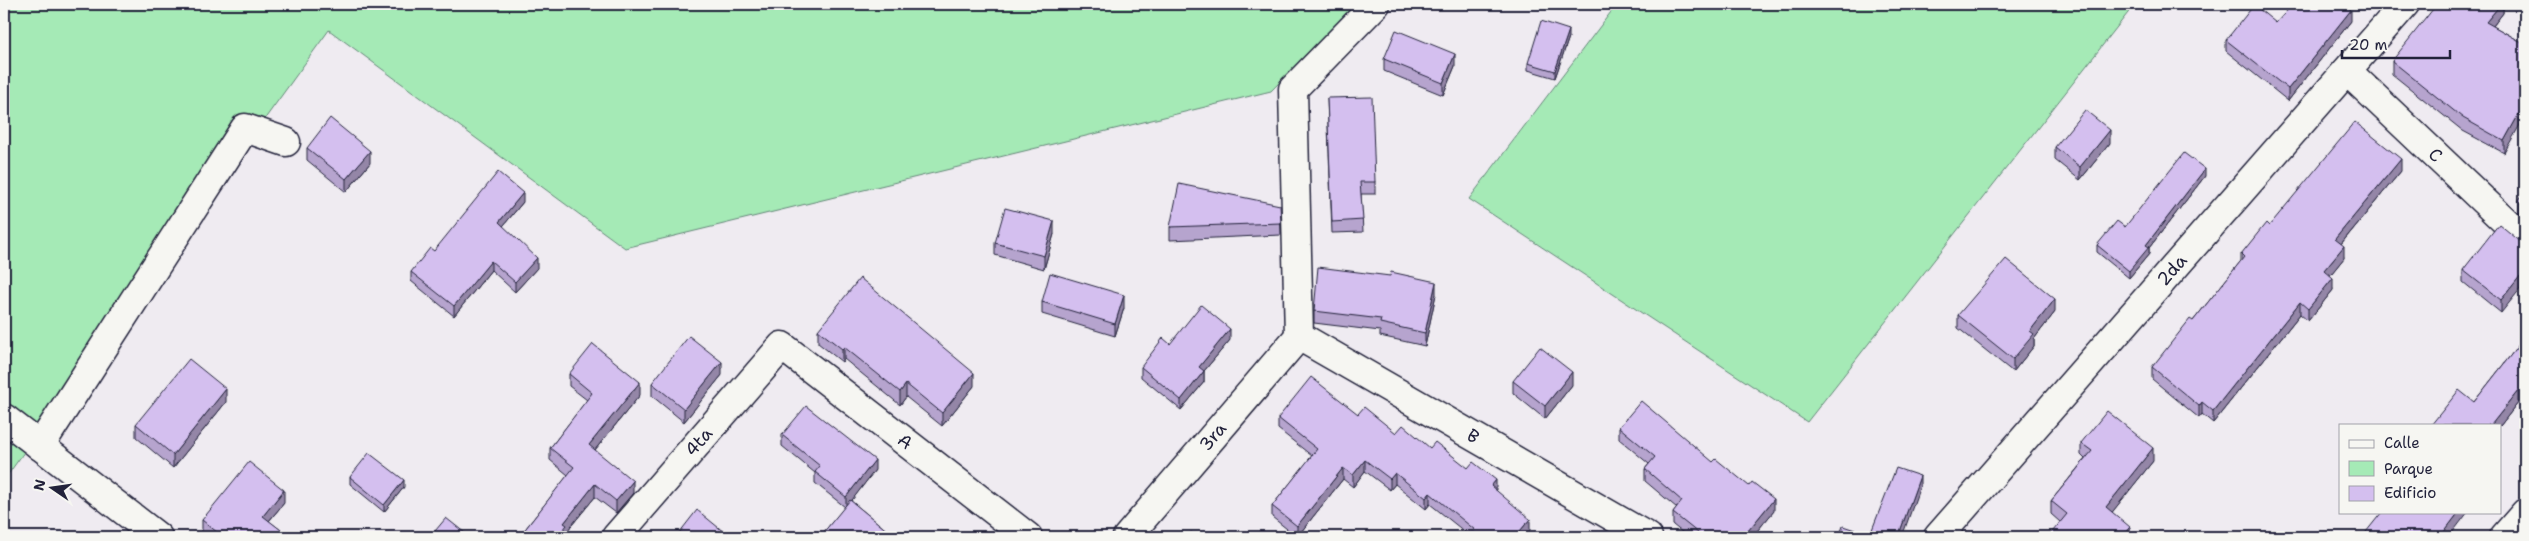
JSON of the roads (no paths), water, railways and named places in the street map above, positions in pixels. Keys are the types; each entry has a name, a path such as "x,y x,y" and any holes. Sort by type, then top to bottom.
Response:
{"street":[{"path":"1299,336 1293,89 1376,4"},
{"name":"2da","path":"1938,537 2405,4"},
{"name":"C","path":"2347,71 2525,240"},
{"path":"40,446 245,128 286,142"},
{"name":"3ra","path":"1127,537 1299,336"},
{"name":"B","path":"1299,336 1648,537"},
{"name":"4ta","path":"616,537 782,346"},
{"name":"A","path":"782,346 1028,537"},
{"path":"4,418 158,537"},
{"path":"2504,537 2525,513"}]}
